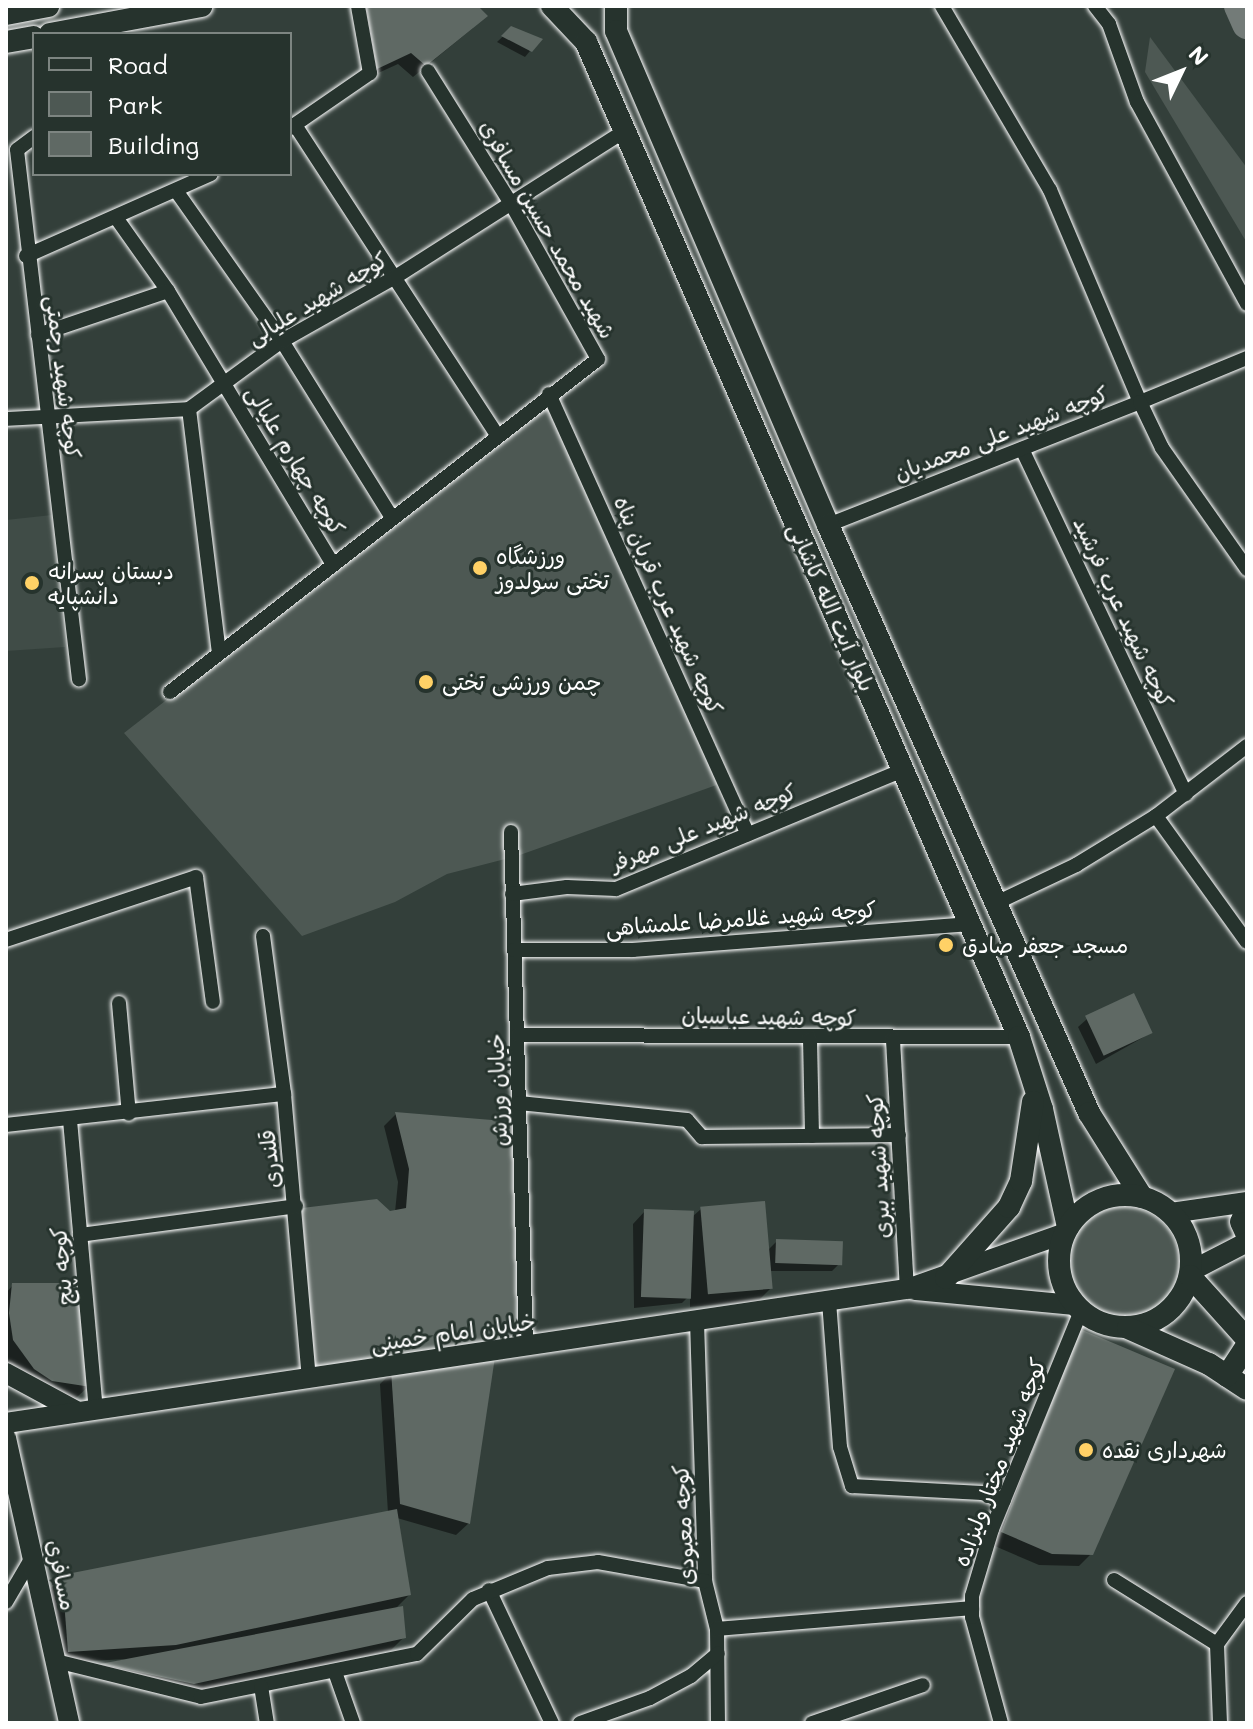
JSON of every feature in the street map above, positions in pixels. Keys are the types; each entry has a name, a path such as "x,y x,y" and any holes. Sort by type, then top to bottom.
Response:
{"main road":[{"path":"6,14 48,6"},
{"path":"61,32 201,6"},
{"name":"بلوار آیت الله کاشانی","path":"552,6 586,42 1019,1037 1034,1085 1066,1230"},
{"name":"بلوار آیت الله کاشانی","path":"616,6 616,31 828,525 1106,1148 1142,1197"},
{"path":"6,42 32,37"},
{"path":"611,98 622,90 638,94 648,105"},
{"path":"999,990 1030,978"},
{"path":"946,1278 1009,1207 1021,1181 1034,1085"},
{"path":"907,1289 946,1278 1066,1230 1092,1203 1125,1195 1142,1197 1171,1213 1188,1240 1190,1273 1174,1306 1153,1321 1128,1328"},
{"path":"1171,1213 1247,1204 1240,1222 1247,1239 1190,1273"},
{"path":"1066,1230 1059,1263 1078,1308"},
{"path":"1190,1273 1247,1339"},
{"path":"907,1289 1078,1308 1103,1324 1128,1328 1227,1376 1247,1389"},
{"name":"خیابان امام خمینی","path":"6,1423 907,1289"},
{"path":"1227,1376 1247,1345"},
{"path":"6,1373 87,1410"},
{"name":"مسافری","path":"6,1438 11,1478 34,1554 69,1723"}],"street":[{"path":"358,6 370,73 292,126 397,276 497,435"},
{"path":"942,6 1050,190 1140,402 1247,358"},
{"path":"1095,6 1109,24 1137,102 1247,304"},
{"name":"شهید محمد حسین مسافری","path":"428,71 512,205 598,359 549,394"},
{"name":"کوچه شهید علیالی","path":"189,409 282,341 397,276 625,131"},
{"name":"کوچه شهید رحمتی","path":"32,139 17,150 26,256 79,679"},
{"path":"26,256 117,219 207,176"},
{"path":"177,192 282,341 392,518"},
{"name":"کوچه چهارم علیالی","path":"117,219 168,291 333,564"},
{"path":"38,335 168,291"},
{"path":"170,692 549,394"},
{"name":"کوچه شهید عرب قربان پناه","path":"549,394 748,834"},
{"name":"کوچه شهید علی محمدیان","path":"828,525 1140,402 1162,448 1247,569"},
{"path":"6,419 189,409 219,653"},
{"name":"کوچه شهید عرب فرشید","path":"1022,449 1186,794"},
{"path":"996,903 1076,865 1156,816 1247,746"},
{"name":"کوچه شهید علی مهرفر","path":"512,894 567,887 616,889 903,770"},
{"path":"1156,816 1247,942"},
{"name":"خیابان ورزش","path":"511,832 526,1346"},
{"path":"6,940 196,877 213,1002"},
{"name":"کوچه شهید غلامرضا علمشاهی","path":"514,950 633,950 970,924"},
{"name":"قلندری","path":"263,936 296,1206 309,1378"},
{"path":"119,1003 129,1114"},
{"name":"کوچه شهید عباسیان","path":"518,1035 893,1040 1019,1037"},
{"path":"810,1039 812,1136"},
{"name":"کوچه شهید ببری","path":"893,1040 907,1289"},
{"path":"6,1125 129,1114 284,1094"},
{"path":"519,1103 687,1120 702,1137 899,1135"},
{"name":"کوچه پنج","path":"70,1120 80,1235 87,1410"},
{"path":"80,1235 296,1206"},
{"path":"829,1301 840,1447 852,1486 982,1493 1004,1501"},
{"name":"کوچه شهید مختار ولیزاده","path":"972,1608 1004,1501 1078,1308"},
{"name":"کوچه معبودی","path":"697,1321 705,1581 717,1629 718,1723"},
{"path":"6,1602 34,1554"},
{"path":"56,1661 201,1697 417,1654 473,1599 548,1568 598,1562 705,1581"},
{"path":"1114,1580 1217,1644"},
{"path":"489,1590 552,1723"},
{"path":"1220,1723 1217,1644 1247,1603"},
{"path":"717,1629 972,1608 1001,1723"},
{"path":"580,1723 691,1676 718,1653"},
{"path":"335,1672 353,1723"},
{"path":"812,1723 923,1685"},
{"path":"261,1686 267,1723"},
{"path":"620,1707 625,1723"}],"shaded area":[{"name":"دبستان پسرانه دانشپایه","path":"52,515 65,647 6,651 6,520"}],"green space":[{"path":"1150,37 1247,168 1247,243 1145,72"},
{"name":"ورزشگاه تختی سولدوز","path":"547,404 725,782 517,856 447,874 395,902 302,936 124,733"},
{"path":"1124,1207 1145,1211 1163,1223 1175,1241 1179,1262 1175,1283 1163,1301 1145,1313 1124,1317 1103,1313 1085,1301 1073,1283 1069,1262 1073,1241 1085,1223 1103,1211"}],"building":[{"path":"366,6 478,6 488,16 426,66 411,53 377,69"},
{"path":"511,26 543,39 532,52 501,36"},
{"path":"1134,993 1153,1033 1104,1056 1085,1016"},
{"path":"395,1112 515,1122 519,1336 313,1373 302,1208 377,1199 390,1211 406,1208 409,1169"},
{"path":"765,1201 773,1289 708,1294 700,1207"},
{"path":"644,1209 694,1211 691,1299 641,1297"},
{"path":"776,1239 843,1241 842,1265 775,1263"},
{"path":"12,1283 81,1283 91,1387 52,1381 34,1369 13,1340 9,1313"},
{"name":"شهرداری نقده","path":"1080,1329 1175,1369 1093,1555 1052,1554 1001,1532"},
{"path":"495,1357 470,1524 400,1504 391,1370"},
{"path":"397,1509 411,1595 176,1645 68,1652 62,1575"},
{"path":"403,1606 406,1638 194,1684 100,1664"}],"waterway":[{"path":"1239,6 1247,24"}],"place":[{"name":"ورزشگاه تختی سولدوز","path":"480,568"},
{"name":"دبستان پسرانه دانشپایه","path":"32,583"},
{"name":"چمن ورزشی تختی","path":"426,682"},
{"name":"مسجد جعفر صادق","path":"946,945"},
{"name":"شهرداری نقده","path":"1086,1450"}]}
